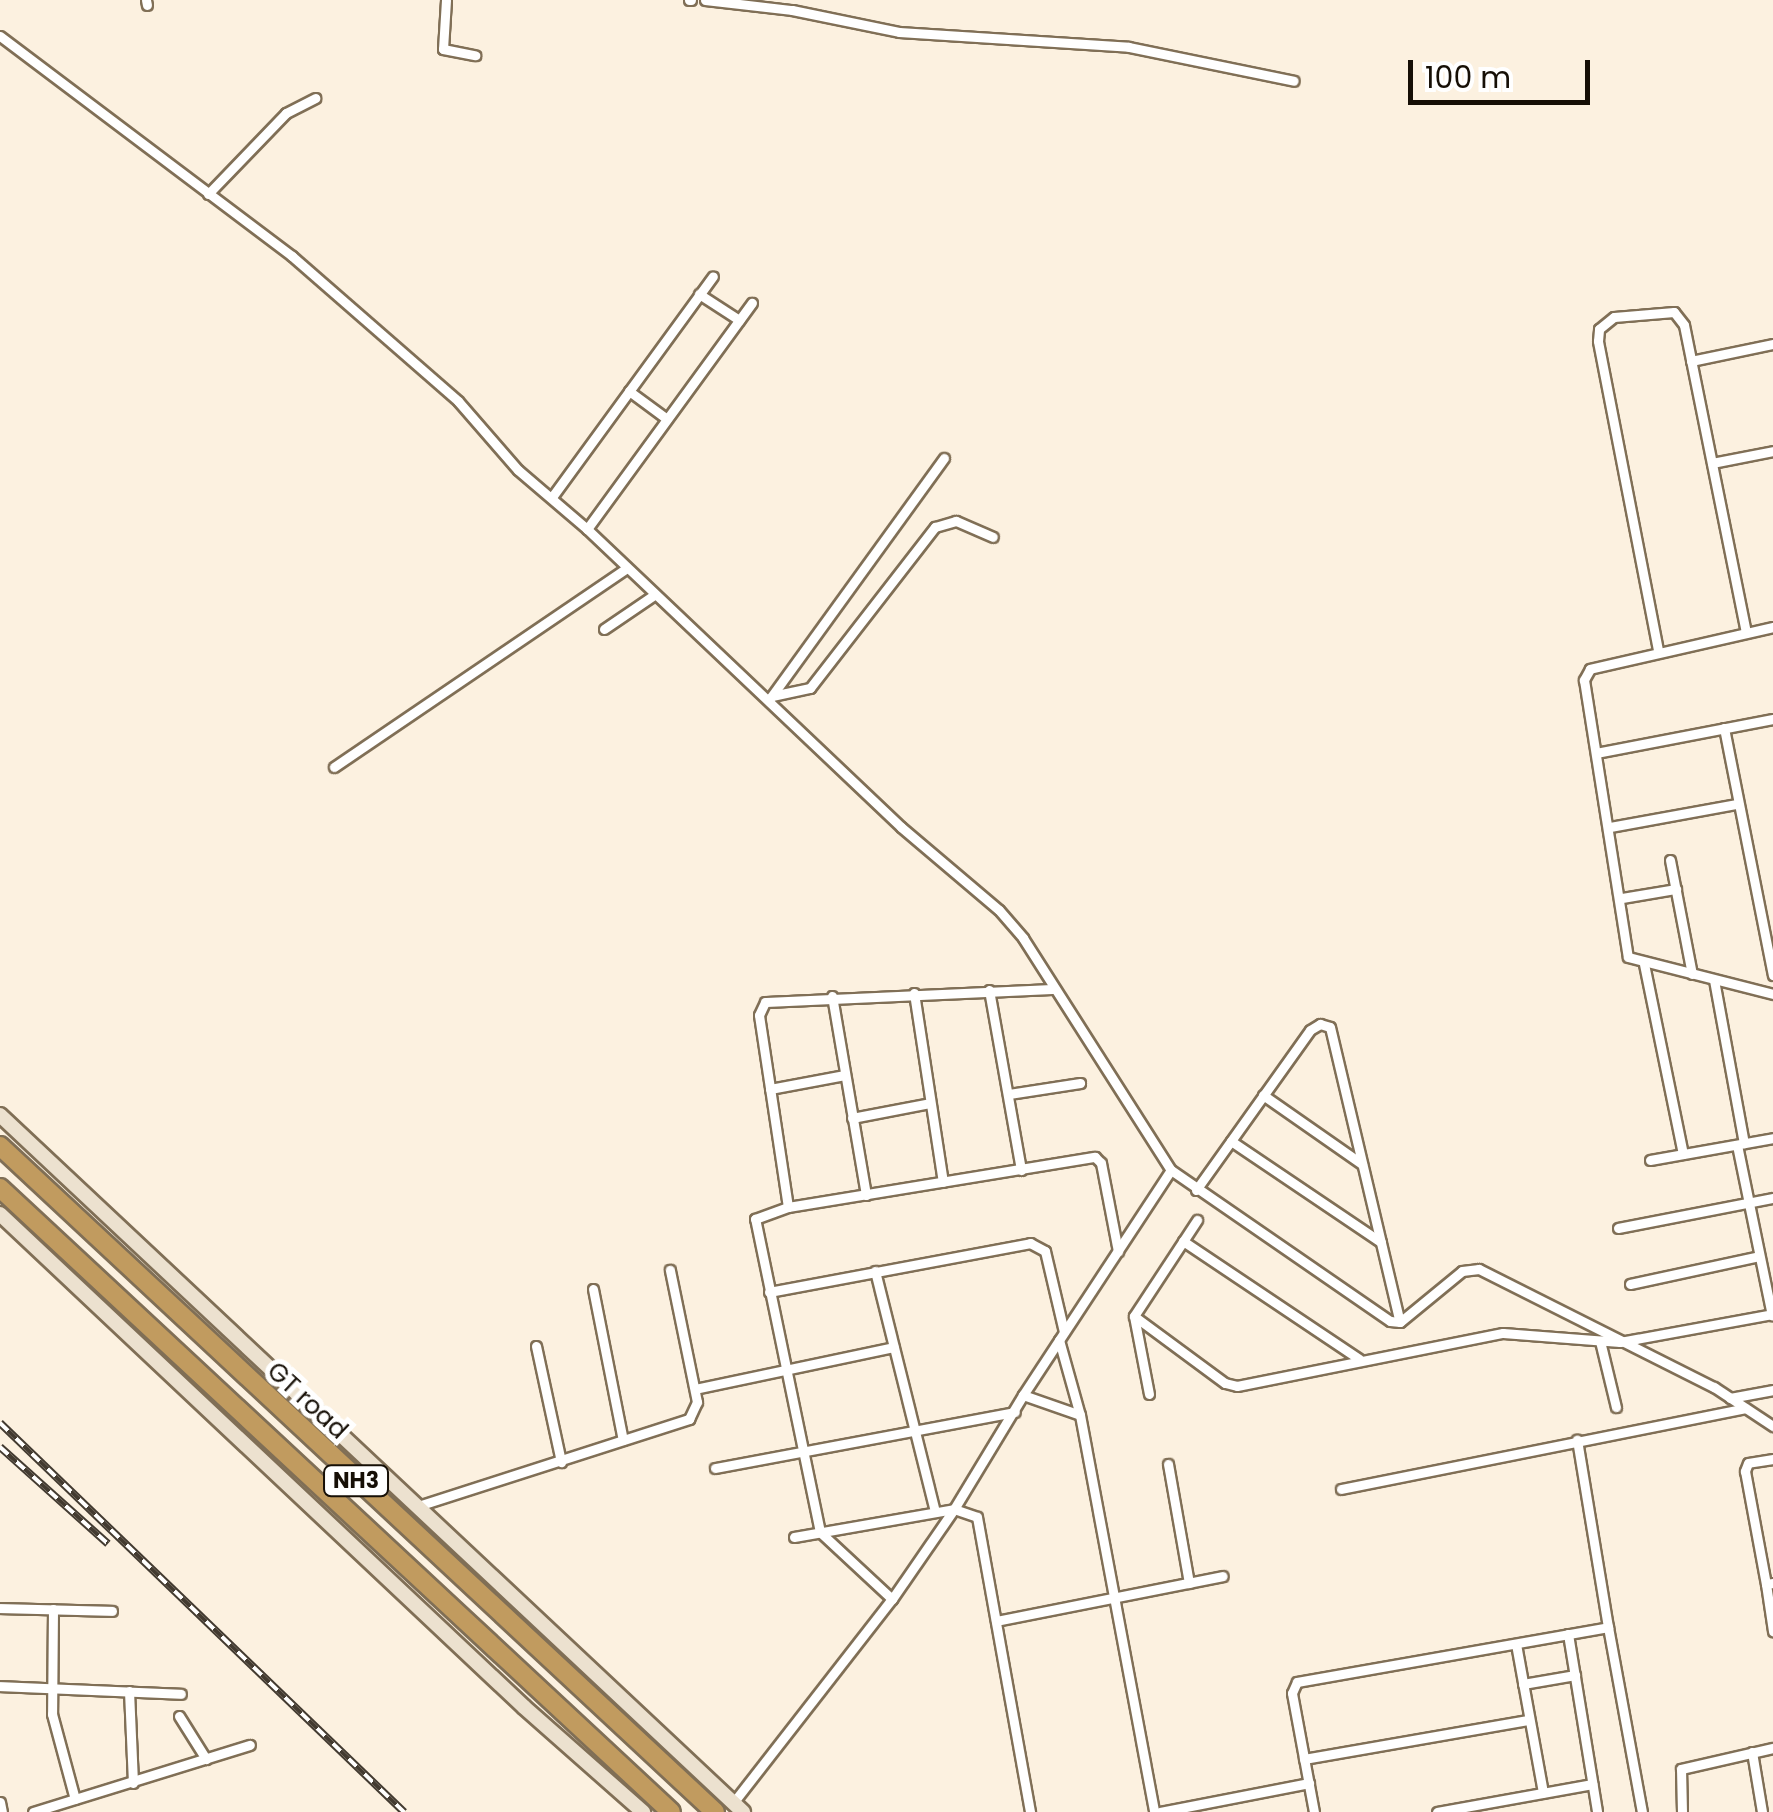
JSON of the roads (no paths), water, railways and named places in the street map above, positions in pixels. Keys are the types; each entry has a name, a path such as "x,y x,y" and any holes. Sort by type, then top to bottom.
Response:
{"highway":[{"name":"GT road","path":"0,1146 715,1812"},
{"name":"NH3","path":"0,1188 671,1812"}],"main road":[{"path":"0,1115 738,1808"},
{"path":"0,1214 524,1707 644,1812"}],"street":[{"path":"446,0 443,49 475,56"},
{"path":"705,0 792,10 899,32 1129,47 1294,81"},
{"path":"0,36 299,262 458,401 518,470 587,529 654,596 999,910 1024,938 1171,1170 1196,1190 1390,1322 1400,1322 1462,1271 1473,1268 1730,1398 1773,1426"},
{"path":"208,194 286,113 315,98"},
{"path":"552,497 713,276"},
{"path":"699,294 739,320"},
{"path":"587,529 752,303"},
{"path":"1658,650 1599,329 1614,318 1674,312 1684,324 1746,632"},
{"path":"1691,360 1773,344"},
{"path":"630,391 667,419"},
{"path":"1712,463 1773,451"},
{"path":"769,699 944,458"},
{"path":"769,699 810,688 935,527 956,521 993,537"},
{"path":"334,767 626,568"},
{"path":"604,629 654,596"},
{"path":"1773,627 1658,650 1586,672 1628,956 1644,964 1773,994"},
{"path":"1596,752 1773,719"},
{"path":"1724,728 1773,976"},
{"path":"1610,827 1737,804"},
{"path":"1670,860 1692,974"},
{"path":"1622,898 1676,889"},
{"path":"1644,964 1683,1154"},
{"path":"1134,1316 1230,1386 1503,1333 1620,1342 1772,1314 1748,1202 1714,980"},
{"path":"788,1207 760,1007 773,1000 832,996 1054,988"},
{"path":"990,990 1021,1170"},
{"path":"914,993 943,1182"},
{"path":"832,996 866,1195"},
{"path":"1196,1190 1310,1030 1320,1024 1330,1027 1400,1322"},
{"path":"770,1089 845,1075"},
{"path":"1009,1094 1080,1082"},
{"path":"1263,1094 1362,1164"},
{"path":"852,1118 930,1103"},
{"path":"1650,1160 1773,1138"},
{"path":"1231,1142 1381,1242"},
{"path":"892,1600 820,1532 755,1219 788,1207 1099,1159 1118,1251"},
{"path":"738,1808 892,1600 954,1509 1023,1395 1171,1170"},
{"path":"1618,1228 1773,1198"},
{"path":"1149,1394 1134,1316 1197,1220"},
{"path":"1183,1241 1360,1359"},
{"path":"769,1292 1036,1244 1045,1252 1157,1812 1309,1783"},
{"path":"1630,1284 1759,1256"},
{"path":"418,1506 689,1419 696,1411 695,1389 670,1270"},
{"path":"875,1272 935,1512"},
{"path":"594,1289 623,1440"},
{"path":"1600,1340 1616,1406"},
{"path":"536,1346 561,1462"},
{"path":"695,1389 894,1347"},
{"path":"1730,1398 1773,1390"},
{"path":"1023,1395 1080,1415"},
{"path":"1341,1490 1745,1408"},
{"path":"715,1468 1015,1412"},
{"path":"1577,1440 1642,1812"},
{"path":"1773,1459 1748,1463 1745,1471 1769,1583 1773,1631"},
{"path":"1168,1464 1189,1583"},
{"path":"794,1537 954,1509 977,1517 1030,1812"},
{"path":"996,1620 1223,1576"},
{"path":"0,1608 112,1611"},
{"path":"53,1609 50,1688 54,1728 75,1799"},
{"path":"1314,1812 1292,1693 1298,1682 1608,1627"},
{"path":"1568,1634 1598,1812"},
{"path":"1516,1644 1543,1793"},
{"path":"1523,1684 1575,1674"},
{"path":"0,1686 181,1694"},
{"path":"128,1691 133,1783"},
{"path":"179,1716 206,1759"},
{"path":"1304,1759 1528,1720"},
{"path":"33,1812 250,1745"},
{"path":"1682,1812 1681,1769 1773,1748"},
{"path":"1752,1752 1762,1812"},
{"path":"1437,1812 1593,1784"},
{"path":"0,1802 2,1812"}],"railway":[{"path":"0,1423 404,1812"},
{"path":"0,1447 108,1544"}]}
